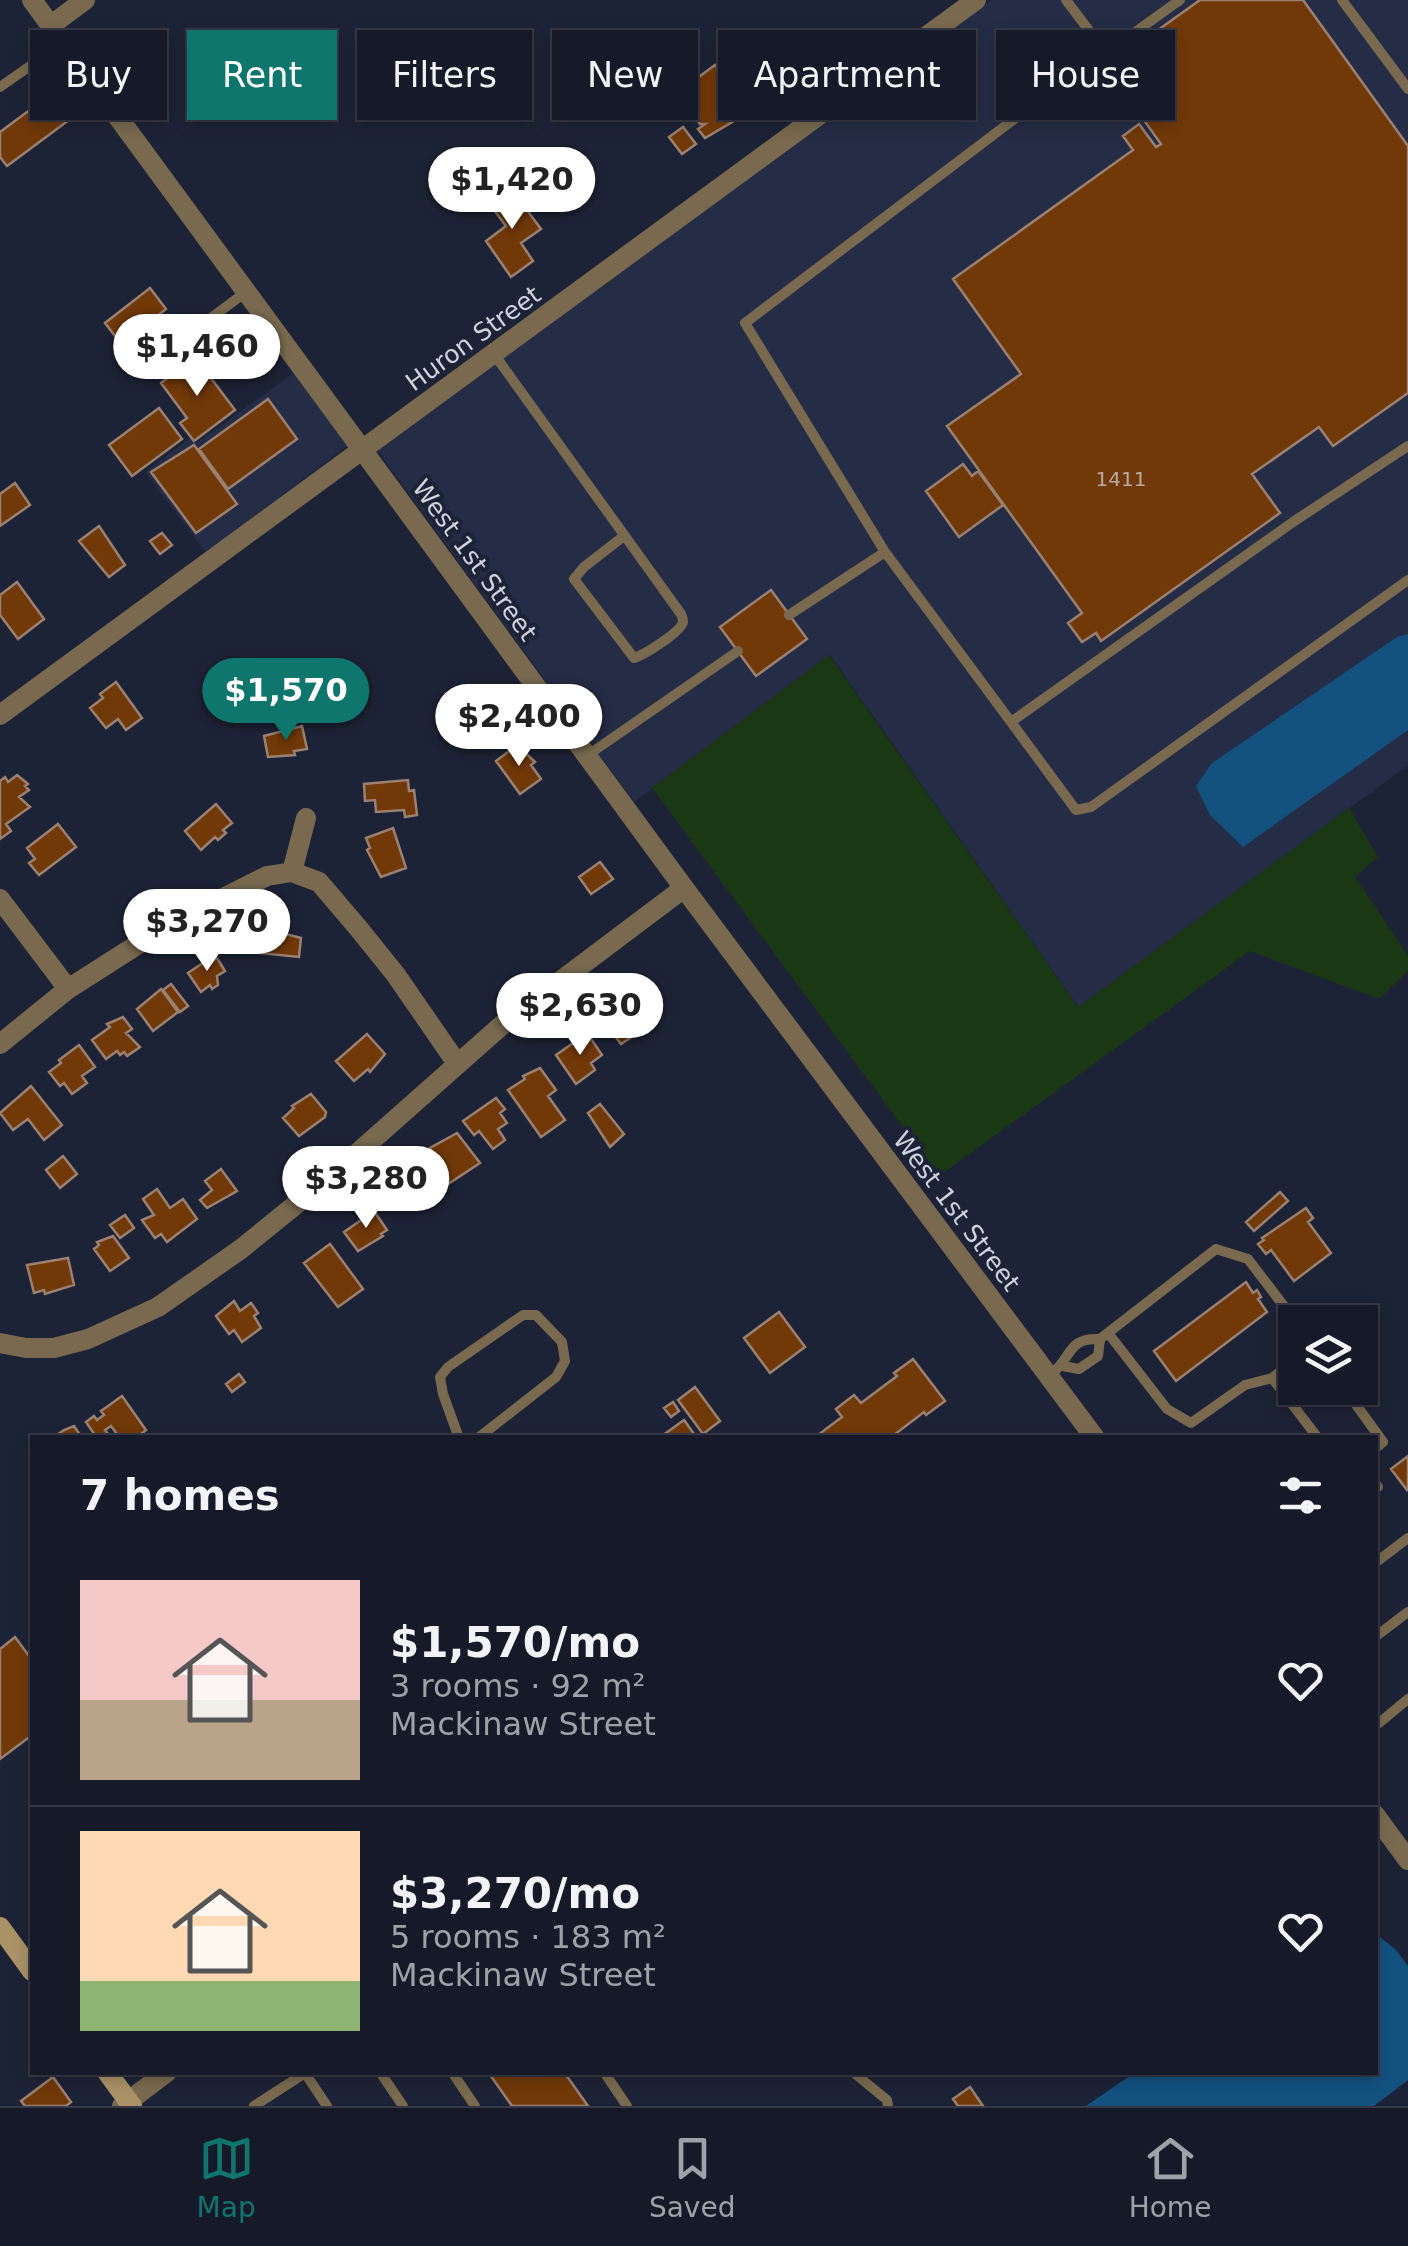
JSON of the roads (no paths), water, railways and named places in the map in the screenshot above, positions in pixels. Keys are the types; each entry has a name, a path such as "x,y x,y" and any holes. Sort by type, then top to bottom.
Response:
{"main road":[{"path":"0,1927 30,1968"},
{"path":"110,2075 128,2104"}],"street":[{"name":"West 1st Street","path":"32,0 54,30"},
{"path":"60,30 85,0"},
{"name":"Huron Street","path":"0,716 976,0"},
{"name":"West 1st Street","path":"120,120 684,888 1056,1371 1093,1435"},
{"path":"292,872 306,818"},
{"path":"0,1044 68,989 162,929 267,876 292,872 318,882 360,929 456,1062"},
{"path":"0,1343 54,1348 88,1339 158,1307 241,1249 336,1172 456,1062 684,888"},
{"path":"0,899 68,989"},
{"path":"1378,1818 1406,1852"},
{"path":"128,2104 163,2075"}],"lane":[{"path":"1072,2 1106,53 1180,0"},
{"path":"1342,0 1408,89"},
{"path":"0,87 30,59"},
{"path":"1013,120 745,324 885,552 1076,810 1091,808 1408,580"},
{"path":"192,332 246,292"},
{"path":"494,354 683,618 681,627 644,655 634,658 574,579 624,536"},
{"path":"1011,722 1292,522 1408,446"},
{"path":"789,615 885,552"},
{"path":"588,755 738,651"},
{"path":"1056,1371 1069,1349 1085,1338 1104,1336 1216,1249 1248,1259 1283,1305"},
{"path":"458,1435 440,1377 448,1367 523,1315 536,1315 562,1342 566,1361 556,1377 482,1435"},
{"path":"1056,1371 1079,1369 1098,1356 1104,1336"},
{"path":"1104,1336 1167,1409 1192,1423 1244,1385 1278,1373"},
{"path":"1272,1378 1316,1435"},
{"path":"1357,1405 1384,1442 1378,1447"},
{"path":"1378,1561 1408,1538"},
{"path":"1378,1635 1408,1612"},
{"path":"1378,1722 1408,1700"},
{"path":"254,2106 303,2075"},
{"path":"307,2075 327,2106"},
{"path":"382,2075 403,2106"},
{"path":"454,2075 476,2106"},
{"path":"606,2075 628,2106"},
{"path":"856,2075 887,2100 888,2106"}],"water":[{"path":"1408,634 1408,730 1243,847 1210,815 1196,786 1212,763 1397,637"},
{"path":"1378,1935 1408,1966 1408,2080 1374,2106 1086,2106 1131,2075 1378,2075"}]}
